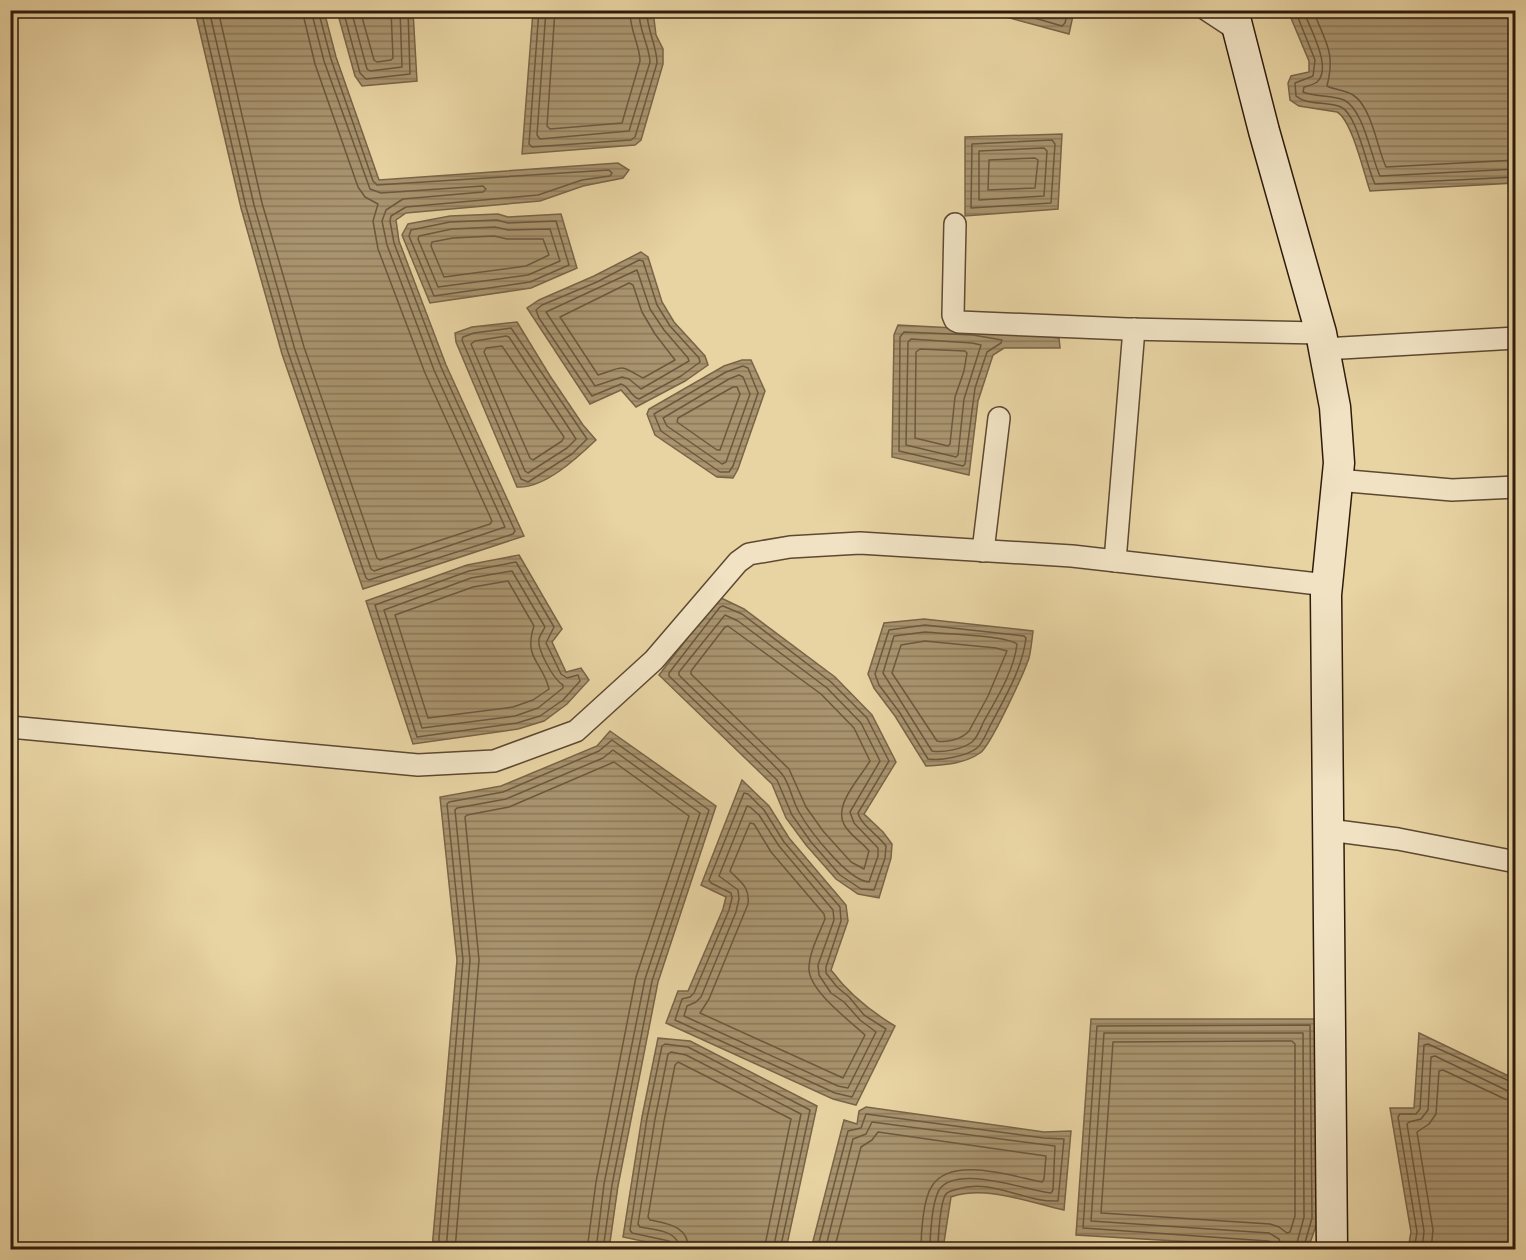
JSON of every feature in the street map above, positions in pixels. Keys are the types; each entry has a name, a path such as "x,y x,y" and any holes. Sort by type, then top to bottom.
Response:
{"street":[{"path":"1207,10 1236,21 1264,131 1323,341 1335,406 1339,463 1327,585 1332,1250"},
{"path":"955,224 953,315 955,320 1323,341 1515,338"},
{"path":"1115,561 1134,329"},
{"path":"983,551 999,418"},
{"path":"1337,480 1452,490 1515,487"},
{"path":"10,727 418,765 494,761 576,731 654,660 738,562 749,554 790,547 860,543 983,551 1115,561 1327,585"},
{"path":"1329,830 1398,839 1515,862"}],"water":[{"path":"1074,10 1069,34 984,11"},
{"path":"195,11 324,11 336,57 379,180 618,163 629,170 623,178 583,186 540,201 406,213 396,220 399,241 446,365 524,536 363,589 282,354 241,208"},
{"path":"337,11 413,11 417,81 362,86 355,76"},
{"path":"533,11 653,11 656,35 663,49 663,64 641,140 635,145 522,154"},
{"path":"1288,11 1515,11 1515,183 1370,191 1348,125 1342,117 1337,112 1299,106 1290,100 1288,83 1291,76 1309,72 1309,61"},
{"path":"1062,134 1058,209 965,216 965,137"},
{"path":"498,214 508,217 561,214 577,268 531,288 430,303 402,235 408,224 450,216"},
{"path":"641,252 648,257 662,302 674,322 705,356 708,365 685,381 636,407 621,390 590,404 527,308 539,300"},
{"path":"517,322 550,376 583,425 596,440 549,478 538,483 517,487 456,342 455,333 472,327"},
{"path":"898,325 973,329 1059,338 1060,348 1004,348 993,355 978,401 969,475 892,457 894,335"},
{"path":"742,360 751,360 765,391 733,478 717,477 655,435 647,414 649,409 724,366"},
{"path":"519,555 562,629 552,642 566,672 581,668 589,680 567,704 544,721 518,729 413,744 366,601 467,565"},
{"path":"719,597 744,609 835,677 872,715 896,762 864,814 892,844 891,858 879,898 858,894 836,879 786,818 772,784 659,675"},
{"path":"924,619 1033,631 1026,666 991,738 980,753 961,762 926,766 895,716 874,688 868,674 884,623"},
{"path":"610,731 716,806 658,982 618,1186 609,1249 432,1249 457,960 440,797 501,786 597,746"},
{"path":"742,780 769,806 789,838 846,905 848,921 831,970 860,1001 895,1026 856,1105 833,1099 666,1023 678,991 688,991 723,909 726,897 701,885"},
{"path":"1091,1019 1317,1019 1318,1220 1308,1249 1076,1235"},
{"path":"1419,1033 1515,1079 1515,1249 1408,1249 1411,1232 1390,1108 1414,1108"},
{"path":"658,1038 690,1041 817,1106 786,1249 679,1249 623,1237 642,1117"},
{"path":"866,1107 1044,1132 1071,1131 1064,1210 1007,1196 964,1194 951,1197 943,1249 811,1249 844,1120 857,1124 859,1111"}]}
